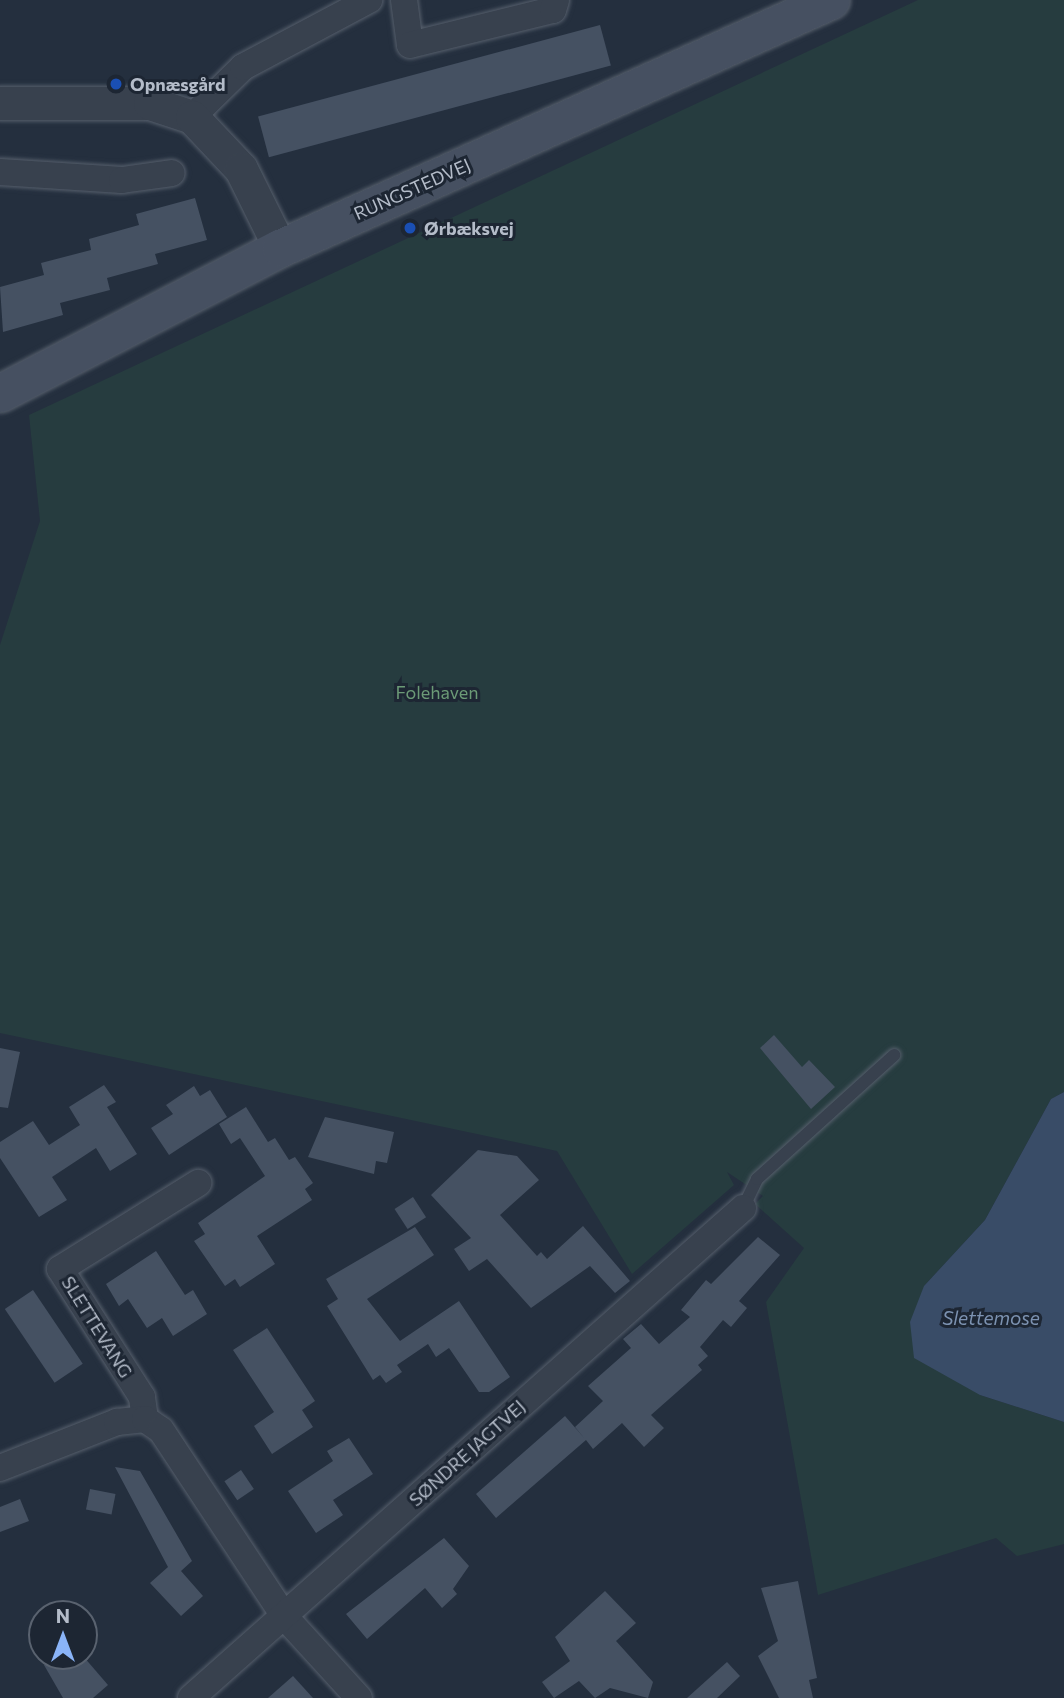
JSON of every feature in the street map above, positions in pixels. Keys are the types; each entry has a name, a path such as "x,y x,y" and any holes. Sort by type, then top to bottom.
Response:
{"main road":[{"name":"RUNGSTEDVEJ","path":"0,393 280,248 831,0"}],"street":[{"path":"192,117 243,67 369,0"},
{"path":"404,0 410,45 553,10 556,0"},
{"path":"0,103 150,103 192,117 241,169 280,248"},
{"path":"0,172 121,180 172,173"},
{"name":"SLETTEVANG","path":"198,1183 60,1269 142,1397 145,1419 161,1430 284,1616 359,1698"},
{"name":"SØNDRE JAGTVEJ","path":"191,1698 743,1208"},
{"path":"0,1468 117,1422 145,1419"}],"lane":[{"path":"743,1208 757,1179 894,1055"}],"green space":[{"name":"Folehaven","path":"918,0 1064,0 1064,1092 1051,1099 985,1220 924,1286 980,1395 1064,1422 1064,1544 1017,1556 996,1538 818,1595 766,1302 804,1248 755,1204 763,1196 727,1172 734,1185 632,1274 557,1151 0,1033 0,645 40,521 29,415"}],"water":[{"name":"Slettemose","path":"1064,1092 1064,1422 980,1395 914,1358 910,1322 924,1286 985,1220 1051,1099"}],"building":[{"path":"600,25 611,66 269,157 258,117"},
{"path":"195,198 207,240 155,254 158,264 107,278 110,290 60,303 63,315 3,332 0,287 44,275 41,263 91,250 89,239 139,225 136,214"},
{"path":"774,1035 802,1067 809,1060 835,1087 811,1109 760,1048"},
{"path":"0,1048 20,1052 8,1108 0,1107"},
{"path":"104,1085 116,1102 107,1107 137,1154 110,1171 96,1148 52,1177 67,1200 39,1217 0,1158 0,1142 33,1121 49,1145 80,1125 69,1107"},
{"path":"194,1086 200,1096 210,1090 227,1117 169,1155 151,1128 173,1114 166,1105"},
{"path":"246,1107 268,1142 275,1138 289,1160 295,1157 313,1183 305,1189 312,1200 257,1236 275,1264 240,1287 235,1279 225,1286 194,1241 205,1234 198,1223 265,1176 240,1138 231,1144 219,1124"},
{"path":"325,1117 394,1132 387,1163 376,1161 374,1174 308,1157"},
{"path":"478,1150 517,1156 539,1180 500,1215 537,1256 541,1252 547,1259 583,1226 630,1281 615,1293 590,1266 531,1308 487,1259 469,1271 454,1249 471,1238 431,1195"},
{"path":"413,1197 426,1217 408,1229 395,1209"},
{"path":"415,1227 434,1255 367,1299 400,1341 459,1301 510,1377 489,1392 479,1392 449,1348 436,1357 428,1344 397,1365 402,1372 386,1383 380,1375 373,1380 327,1306 338,1299 326,1279"},
{"path":"758,1237 780,1255 739,1301 747,1308 731,1327 723,1320 700,1347 708,1356 698,1365 702,1370 651,1415 664,1428 644,1447 622,1423 593,1449 586,1440 496,1518 476,1494 565,1416 585,1439 575,1427 603,1401 588,1386 631,1348 623,1339 641,1324 659,1344 690,1317 681,1310 706,1280 711,1284"},
{"path":"156,1251 185,1295 193,1290 207,1314 173,1336 162,1318 147,1328 128,1299 119,1306 106,1284"},
{"path":"33,1290 83,1364 55,1383 5,1309"},
{"path":"267,1328 315,1401 302,1410 313,1427 272,1454 254,1426 274,1412 233,1350"},
{"path":"349,1438 373,1474 333,1500 343,1515 316,1533 288,1491 333,1461 327,1451"},
{"path":"115,1467 140,1471 192,1561 181,1571 203,1596 181,1616 150,1583 168,1567"},
{"path":"241,1470 254,1489 237,1500 224,1481"},
{"path":"90,1489 116,1494 112,1515 86,1510"},
{"path":"20,1499 29,1521 0,1532 0,1507"},
{"path":"444,1538 469,1566 453,1589 457,1594 442,1608 425,1588 367,1639 346,1614"},
{"path":"798,1581 817,1678 809,1680 813,1698 779,1698 758,1656 778,1641 761,1588"},
{"path":"605,1591 636,1623 616,1641 653,1682 648,1698 610,1688 595,1698 579,1681 554,1698 542,1682 570,1661 555,1637"},
{"path":"727,1662 740,1676 717,1698 687,1698"},
{"path":"47,1670 95,1670 108,1685 93,1698 63,1698"},
{"path":"293,1676 313,1698 268,1698"}],"place":[{"name":"Opnæsgård","path":"116,84"},
{"name":"Ørbæksvej","path":"410,228"}]}
